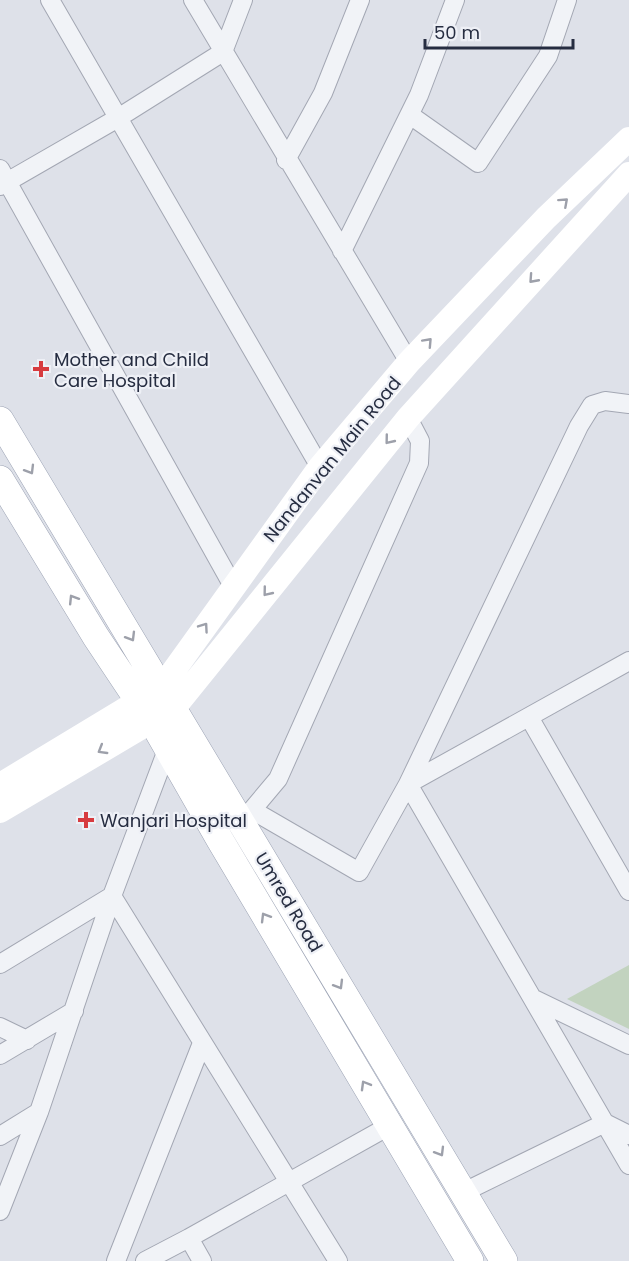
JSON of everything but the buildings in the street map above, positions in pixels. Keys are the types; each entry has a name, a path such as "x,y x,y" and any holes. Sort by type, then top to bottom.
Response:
{"main road":[{"name":"Nandanvan Main Road","path":"3,777 156,704 233,586 320,467 409,362 546,218 609,161 629,139"},
{"path":"0,811 156,704 408,417 629,174"},
{"name":"Umred Road","path":"0,420 179,744 235,821 464,1192 504,1261"},
{"path":"0,479 156,704"},
{"path":"235,821 389,1126 470,1261"}],"street":[{"path":"50,0 320,467"},
{"path":"193,0 409,362"},
{"path":"233,586 2,179 118,118 224,52 243,0"},
{"path":"286,159 323,93 360,0"},
{"path":"342,251 410,115 455,0"},
{"path":"410,115 478,163 548,56 567,0"},
{"path":"609,161 629,174"},
{"path":"408,417 420,441 419,463 278,779 235,821 359,872 408,784 579,426 592,405 605,401 629,404"},
{"path":"408,784 629,661"},
{"path":"529,717 629,891"},
{"path":"0,1211 39,1112 112,896 179,744"},
{"path":"408,784 629,1165"},
{"path":"0,964 112,896"},
{"path":"112,896 338,1261"},
{"path":"532,998 629,1045"},
{"path":"0,1055 74,1011"},
{"path":"0,1028 27,1040"},
{"path":"116,1261 202,1043"},
{"path":"0,1136 39,1112"},
{"path":"464,1192 605,1123"},
{"path":"605,1123 629,1135"},
{"path":"145,1261 389,1126"},
{"path":"189,1238 202,1261"}],"green space":[{"path":"629,965 629,1029 567,999"}],"place":[{"name":"Mother and Child Care Hospital","path":"41,369"},
{"name":"Wanjari Hospital","path":"86,820"}]}
